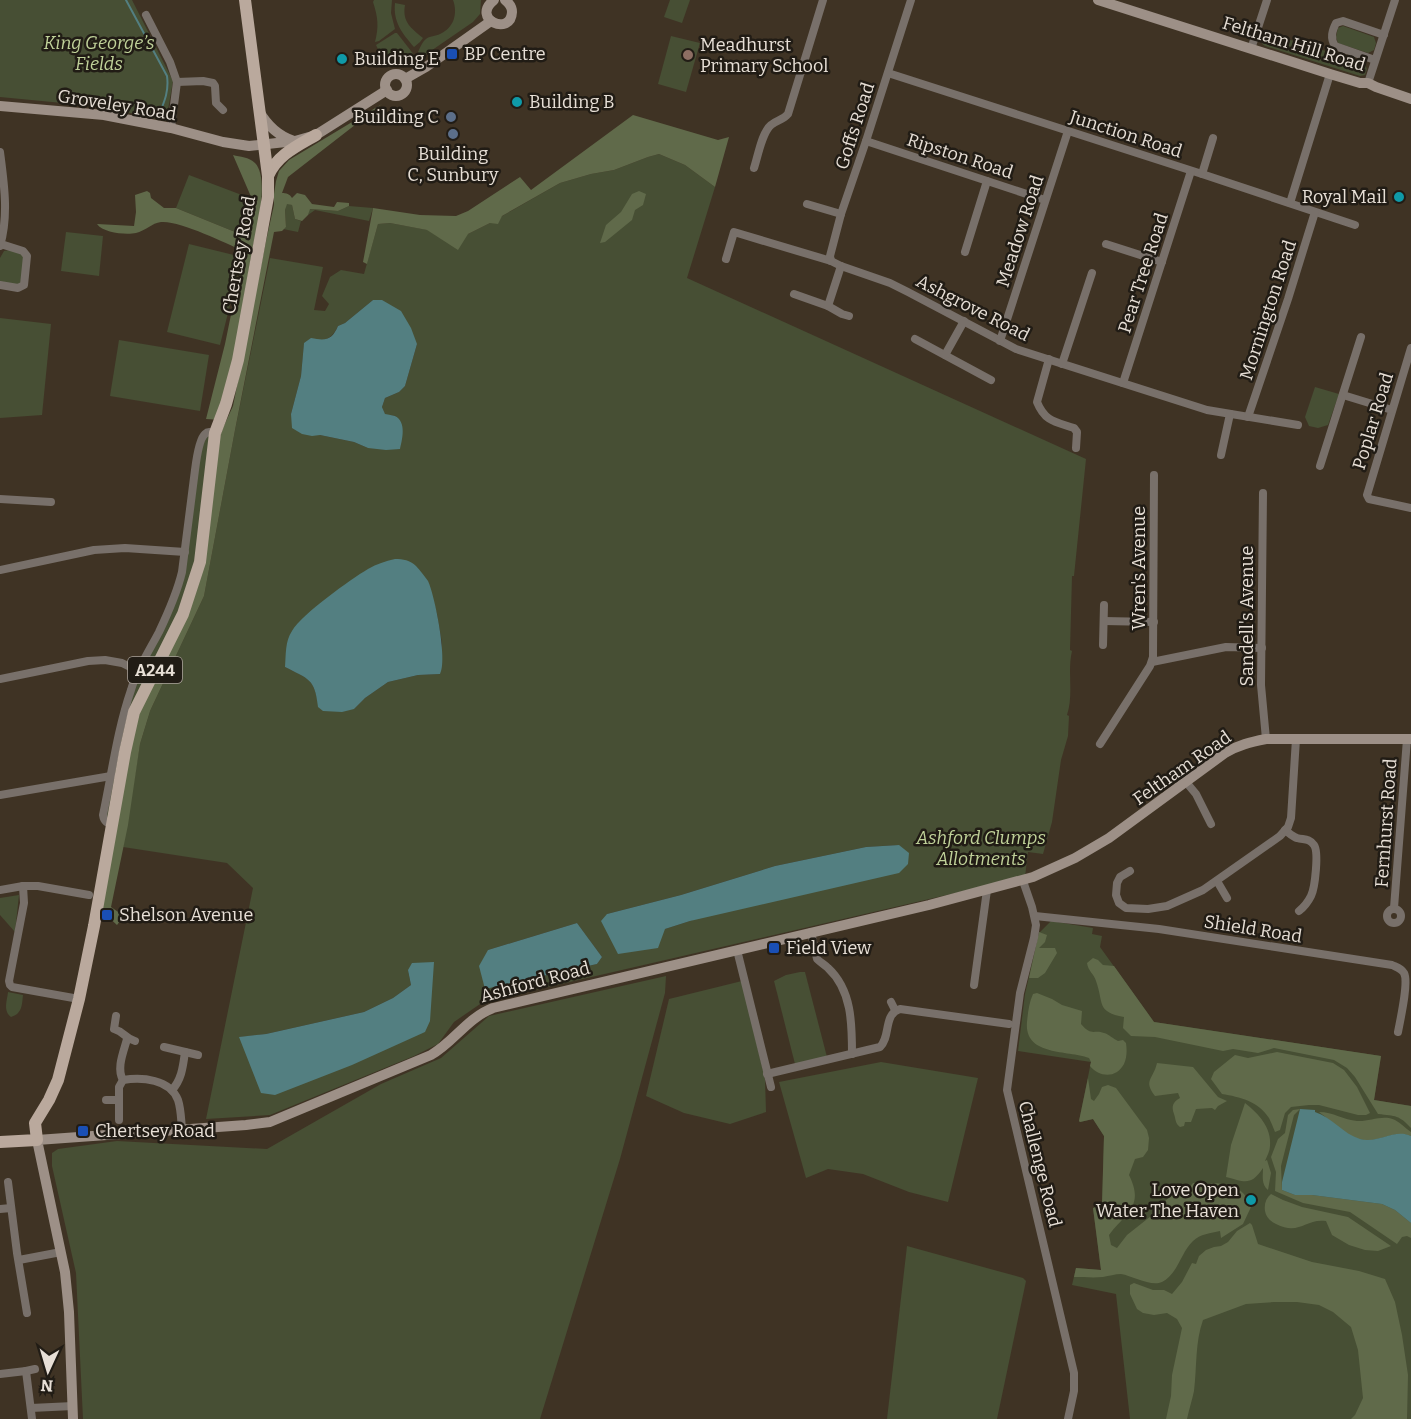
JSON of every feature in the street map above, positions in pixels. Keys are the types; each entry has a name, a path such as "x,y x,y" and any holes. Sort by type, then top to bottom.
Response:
{"main road":[{"name":"A244","path":"245,0 263,145"},
{"path":"494,0 489,4 487,14 490,21 499,24 509,20 512,10 510,1"},
{"name":"Feltham Hill Road","path":"1098,0 1330,74 1360,83 1368,83 1411,99"},
{"path":"268,176 278,159 286,153 387,90 386,82 390,76 400,75 405,79 426,67 490,21"},
{"name":"Groveley Road","path":"0,106 104,115 171,128 232,144 263,145"},
{"path":"259,111 276,132 295,141"},
{"path":"263,145 295,141 316,135"},
{"name":"Chertsey Road","path":"74,1419 69,1312 64,1272 36,1140 35,1123 58,1080 79,999 134,712 181,620 200,562 215,433 238,360 267,210 268,176 263,145"},
{"name":"Feltham Road","path":"1023,881 1075,858 1110,838 1236,746 1266,739 1409,739"},
{"name":"Ashford Road","path":"0,1142 270,1122 431,1055 476,1016 493,1008 1023,881"}],"street":[{"path":"754,168 765,132 770,125 788,114 823,0"},
{"name":"Goffs Road","path":"831,261 830,256 842,214 911,0"},
{"path":"1251,49 1267,0"},
{"path":"1368,83 1395,0"},
{"path":"146,15 177,81 171,128"},
{"path":"1375,60 1335,46 1332,41 1332,32 1336,23 1342,21 1384,34"},
{"name":"Junction Road","path":"888,73 1355,225"},
{"path":"1290,203 1330,74"},
{"path":"177,81 213,83 216,103 223,110"},
{"name":"Meadow Road","path":"1000,341 1068,131"},
{"path":"1202,174 1213,138"},
{"name":"Ripston Road","path":"866,141 1045,200"},
{"path":"0,152 6,198 1,245 23,251 27,256 24,285 18,288 0,285"},
{"name":"Pear Tree Road","path":"1123,383 1191,171"},
{"path":"965,252 987,181"},
{"path":"807,204 842,214"},
{"name":"Mornington Road","path":"1248,417 1315,212"},
{"name":"Ashgrove Road","path":"726,259 734,232 831,261 890,283 1016,349 1207,410 1298,425"},
{"path":"1106,244 1162,262"},
{"path":"828,306 841,266"},
{"path":"1062,363 1092,273"},
{"path":"794,294 849,316"},
{"path":"945,355 964,321"},
{"path":"1320,466 1361,337"},
{"path":"915,339 991,380"},
{"name":"Poplar Road","path":"1411,348 1366,493 1367,498 1372,500 1411,508"},
{"path":"1357,350 1366,353"},
{"path":"1049,359 1037,402 1039,409 1048,419 1074,428 1077,432 1076,448"},
{"path":"1343,395 1392,410"},
{"path":"1221,455 1230,414"},
{"name":"Chertsey Road","path":"113,824 104,820 118,733 138,671 174,597 182,572 195,470 202,437 208,432 215,433"},
{"name":"Wren's Avenue","path":"1100,744 1152,662 1154,475"},
{"name":"Sandell's Avenue","path":"1263,493 1262,685 1266,739"},
{"path":"0,499 51,502"},
{"path":"0,570 94,550 125,548 185,552"},
{"path":"1103,645 1104,605"},
{"path":"1104,621 1154,622"},
{"path":"1152,662 1226,647 1262,648"},
{"path":"0,680 88,661 105,660 122,663 138,671"},
{"path":"1130,871 1120,877 1117,883 1116,895 1119,903 1126,908 1148,909 1167,906 1203,890 1280,836 1291,818 1296,739"},
{"name":"Fernhurst Road","path":"1394,908 1409,739"},
{"path":"0,795 111,776"},
{"path":"1186,782 1196,794 1211,824"},
{"path":"1285,830 1298,838 1308,839 1317,851 1314,889 1305,909"},
{"name":"Challenge Road","path":"1023,881 1036,925 1020,993 1007,1090 1074,1373 1074,1391 1068,1419"},
{"path":"1217,881 1227,898"},
{"path":"23,886 24,903 10,985 79,999"},
{"path":"0,890 38,886 88,896"},
{"path":"974,985 987,890"},
{"name":"Shield Road","path":"1035,916 1159,929 1392,965 1405,974 1406,984 1398,1032"},
{"path":"811,932 817,959 833,973 845,993 851,1017 852,1054"},
{"path":"737,950 771,1087"},
{"path":"891,1002 895,1010"},
{"path":"767,1074 880,1047 883,1044 889,1018 895,1010 1009,1024"},
{"path":"116,1016 114,1029 119,1030 131,1040 120,1068 123,1080"},
{"path":"164,1047 198,1054"},
{"path":"172,1090 180,1077 185,1052"},
{"path":"123,1080 142,1079 166,1085 177,1097 182,1129"},
{"path":"119,1120 119,1087 123,1080"},
{"path":"106,1100 119,1100"},
{"path":"8,1182 27,1313"},
{"path":"0,1209 11,1208"},
{"path":"19,1260 61,1252"},
{"path":"0,1374 35,1369"},
{"path":"26,1371 32,1419"},
{"path":"31,1408 73,1407"}],"green space":[{"name":"King George’s Fields","path":"0,0 132,0 173,81 166,121 104,107 0,97"},
{"path":"374,0 392,0 391,13 395,29 375,42 377,22"},
{"path":"453,0 481,0 480,14 473,22 422,57 418,52 425,40 445,31 452,24 455,15"},
{"path":"670,0 690,0 682,23 664,17"},
{"path":"395,3 405,5 406,20 411,28 423,38 414,47 399,27 395,16"},
{"path":"1343,26 1374,37 1376,43 1374,50 1368,53 1338,43 1336,37 1338,28"},
{"path":"1262,31 1364,63 1367,69 1365,75 1360,76 1265,46 1260,40"},
{"path":"395,33 418,60 400,63 383,56 376,45"},
{"path":"671,36 700,43 686,92 658,84"},
{"path":"382,104 288,177 282,193 292,198 297,193 305,195 312,204 334,207 337,202 349,203 349,206 338,211 310,209 302,221 295,219 292,205 287,204 286,227 282,231 274,232 204,596 150,711 140,744 128,825 111,907 124,916 117,925 102,909 137,713 188,609 217,447 233,406 279,171 289,160"},
{"path":"633,115 718,140 729,137 715,187 685,165 659,154 614,170 560,183 502,216 498,224 490,223 468,234 458,250 427,230 390,223 378,224 367,264 363,262 373,208 420,215 456,216 468,211 520,177 531,190"},
{"name":"Ashford Clumps Allotments","path":"659,154 685,165 715,187 687,278 1086,459 1074,576 1072,576 1070,650 1072,651 1067,715 1069,716 1068,736 1061,760 1052,822 1043,854 1028,852 1025,877 483,1002 454,1022 438,1044 414,1056 270,1115 206,1119 253,888 227,863 123,847 140,744 150,711 204,596 270,258 323,267 314,310 325,311 329,304 322,296 330,277 341,270 364,274 378,224 390,223 428,230 437,236 468,234 560,183 614,170","holes":["373,300 417,344 405,386 399,392 385,398 382,407 385,415 396,416 368,448 354,442 320,435 291,414 301,376 304,344 328,338 338,326","428,582 442,643 440,674 418,675 388,682 354,709 319,707 315,690 309,680 285,667","899,845 665,929 607,914 681,895 775,866 866,847","577,923 602,957 597,964 531,979 488,950","408,970 425,1032 240,1037 266,1034 364,1012 393,998 411,985"]},
{"path":"233,155 250,160 259,170 262,191 260,216 223,420 206,419 225,344 244,251 169,222 161,222 139,232 127,234 109,231 97,224 134,226 135,195 147,191 151,198 164,208 176,208 240,234 254,201"},
{"path":"189,175 255,200 240,234 176,208"},
{"path":"639,191 646,194 643,205 635,210 632,220 605,242 600,243 606,225 621,212 632,194"},
{"path":"286,203 292,205 295,219 301,221 298,232 283,229 286,227"},
{"path":"349,206 373,208 369,221 315,210 308,215 309,209 338,211"},
{"path":"66,232 103,236 99,276 61,271"},
{"path":"189,244 242,257 220,345 167,332"},
{"path":"4,251 22,253 24,258 22,282 17,286 0,283 0,258"},
{"path":"0,318 51,324 42,415 0,418"},
{"path":"119,340 209,355 200,411 110,396"},
{"path":"1315,387 1339,394 1328,425 1318,428 1309,426 1305,417"},
{"path":"212,432 204,536 178,626 113,824 103,815 131,689 174,597 202,437"},
{"path":"19,895 15,932 0,915 0,898"},
{"path":"1051,921 1093,928 1092,934 1102,936 1100,947 1154,1022 1381,1056 1374,1100 1411,1106 1411,1419 1130,1419 1116,1294 1072,1285 1076,1268 1101,1270 1093,1208 1102,1205 1104,1136 1093,1119 1079,1121 1091,1062 1018,1051 1025,994 1039,933"},
{"path":"1039,932 1047,935 1045,942 1039,948 1055,948 1057,953 1045,973 1038,978 1029,978"},
{"path":"1093,958 1103,965 1114,966 1154,1022 1381,1056 1374,1100 1411,1106 1411,1128 1397,1117 1378,1114 1355,1077 1347,1068 1334,1060 1274,1048 1258,1053 1233,1049 1223,1051 1155,1037 1131,1036 1123,1028 1124,1017 1109,1012 1103,1005 1096,981 1087,963"},
{"path":"805,972 827,1057 795,1064 774,981"},
{"path":"666,976 665,993 620,1159 540,1419 83,1419 76,1273 52,1166 52,1153 58,1149 117,1141 267,1149 381,1084 441,1058 489,1016"},
{"path":"742,981 765,1079 766,1112 730,1124 684,1113 646,1096 669,999"},
{"path":"8,992 23,995 22,1006 15,1016 11,1017 6,1009"},
{"path":"1037,993 1062,1005 1082,1011 1081,1024 1090,1032 1101,1032 1118,1041 1123,1040 1126,1043 1126,1059 1121,1069 1112,1074 1103,1074 1090,1066 1089,1058 1048,1050 1032,1041 1028,1033 1027,1022 1033,994"},
{"path":"1277,1052 1333,1063 1344,1070 1357,1087 1370,1113 1358,1115 1319,1105 1291,1107 1285,1113 1280,1130 1275,1132 1265,1112 1242,1098 1222,1094 1211,1079 1214,1072 1235,1055 1248,1058"},
{"path":"881,1062 978,1078 948,1202 909,1192 863,1174 828,1169 806,1178 779,1082"},
{"path":"1157,1063 1193,1067 1218,1097 1227,1101 1215,1110 1212,1108 1196,1109 1191,1122 1185,1122 1184,1126 1180,1127 1176,1123 1173,1109 1174,1103 1180,1098 1178,1093 1155,1096 1151,1091 1149,1083"},
{"path":"1088,1078 1091,1099 1094,1101 1102,1087 1108,1085 1116,1088 1147,1130 1149,1138 1148,1150 1143,1157 1135,1159 1129,1175 1135,1195 1134,1202 1127,1215 1109,1235 1111,1245 1117,1248 1127,1235 1151,1216 1177,1190 1187,1190 1193,1183 1228,1185 1242,1192 1251,1207 1243,1224 1221,1238 1220,1231 1202,1235 1193,1241 1172,1274 1162,1282 1147,1282 1121,1274 1074,1277 1076,1268 1101,1270 1093,1208 1102,1205 1104,1136 1093,1119 1079,1121"},
{"path":"1245,1103 1259,1116 1269,1133 1270,1148 1265,1161 1267,1160 1271,1173 1268,1190 1263,1183 1263,1168 1255,1178 1247,1181 1226,1177 1231,1145"},
{"path":"1300,1109 1294,1115 1281,1166 1282,1190 1295,1195 1382,1204 1395,1210 1411,1223 1411,1238 1402,1237 1397,1244 1350,1212 1303,1203 1275,1191 1276,1172 1271,1157 1278,1139 1285,1133 1288,1115 1293,1110"},
{"path":"1319,1112 1357,1121 1390,1118 1411,1132 1411,1136 1399,1134 1370,1140 1358,1139 1346,1133"},
{"path":"1271,1194 1302,1207 1348,1217 1391,1246 1378,1251 1349,1245 1332,1235 1326,1221 1313,1222 1297,1228 1276,1224 1269,1219 1265,1211 1266,1201"},
{"path":"1250,1223 1258,1244 1312,1262 1359,1271 1385,1279 1395,1302 1402,1335 1408,1375 1407,1419 1351,1419 1363,1398 1358,1350 1351,1327 1333,1312 1319,1305 1274,1302 1246,1304 1203,1320 1197,1346 1194,1391 1187,1419 1166,1419 1182,1328 1177,1319 1167,1313 1154,1315 1137,1309 1130,1294 1130,1285 1134,1283 1172,1294 1182,1282 1192,1263 1196,1264 1199,1256 1206,1250 1228,1242 1237,1231"},
{"path":"907,1246 1023,1278 1026,1281 997,1419 887,1419"}],"water":[{"path":"373,300 382,300 401,311 417,344 405,386 399,392 385,398 382,407 385,414 395,416 401,422 403,431 400,449 368,448 354,442 302,434 292,428 291,414 301,376 304,343 311,338 331,337 338,326"},
{"path":"395,559 411,562 428,581 442,643 440,674 418,675 388,682 354,709 342,712 323,711 318,707 315,690 309,681 285,667 288,639 297,624 339,589 371,567"},
{"path":"899,845 909,853 908,864 899,873 690,921 665,929 658,948 618,954 601,921 607,914 681,895 775,866 866,847"},
{"path":"577,923 602,957 597,964 485,989 479,966 488,950"},
{"path":"434,962 430,1021 425,1032 352,1065 275,1095 261,1093 239,1037 266,1034 364,1012 393,998 411,985 408,970 412,963"},
{"path":"1300,1109 1315,1110 1360,1139 1373,1140 1398,1134 1411,1136 1411,1223 1395,1210 1382,1204 1295,1195 1282,1190"}],"waterway":[{"path":"126,0 167,76 166,95 159,114"}],"place":[{"name":"BP Centre","path":"452,54"},
{"name":"Meadhurst Primary School","path":"688,55"},
{"name":"Building E","path":"342,59"},
{"name":"Building B","path":"517,102"},
{"name":"Building C","path":"451,117"},
{"name":"Building C, Sunbury","path":"453,134"},
{"name":"Royal Mail","path":"1399,197"},
{"name":"Shelson Avenue","path":"107,915"},
{"name":"Field View","path":"774,948"},
{"name":"Chertsey Road","path":"83,1131"},
{"name":"Love Open Water The Haven","path":"1251,1200"}]}
